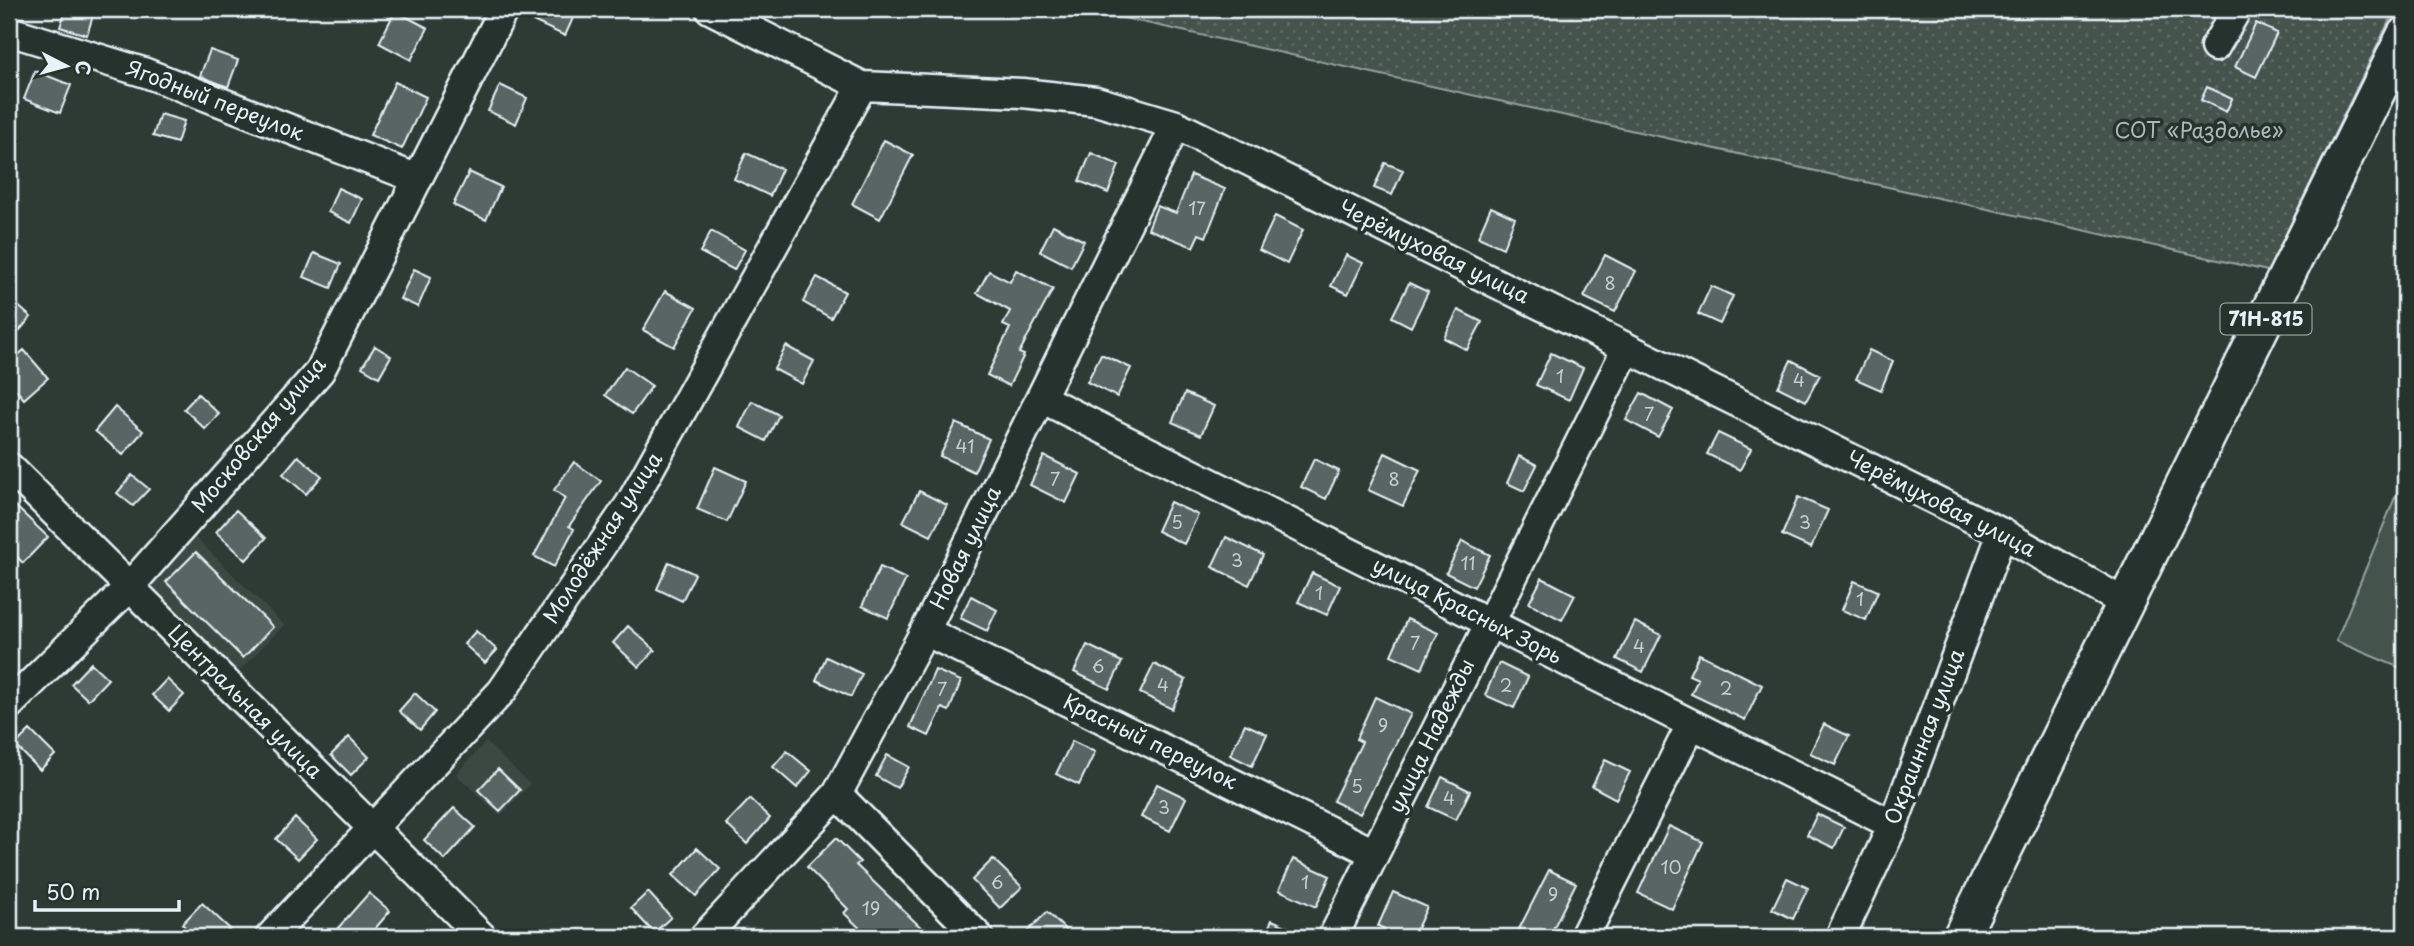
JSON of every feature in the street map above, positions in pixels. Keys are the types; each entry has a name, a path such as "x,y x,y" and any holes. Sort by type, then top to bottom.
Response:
{"main road":[{"name":"71Н-815","path":"1961,937 2405,35"}],"street":[{"name":"Московская улица","path":"9,705 129,587 320,371 504,9"},
{"name":"Черёмуховая улица","path":"710,9 862,86 1022,93 1096,101 1176,125 2003,533 2125,603"},
{"path":"2216,47 2237,9"},
{"name":"Ягодный переулок","path":"9,31 146,72 418,179"},
{"name":"Молодёжная улица","path":"270,937 502,691 630,504 862,86"},
{"name":"Новая улица","path":"705,937 837,794 925,631 1176,125"},
{"name":"улица Надежды","path":"1333,937 1627,348"},
{"name":"улица Красных Зорь","path":"1041,398 1893,825"},
{"name":"Центральная улица","path":"9,467 482,937"},
{"name":"Окраинная улица","path":"1840,937 1893,825 2003,533"},
{"name":"Красный переулок","path":"925,631 1374,853"},
{"path":"1584,937 1691,725"},
{"path":"837,794 979,937"}],"shaded area":[{"path":"194,536 284,625 238,672 147,583"},
{"path":"486,742 530,784 500,816 456,774"}],"green space":[{"name":"СОТ «Раздолье»","path":"1083,9 2395,9 2268,271"},
{"path":"2405,473 2405,670 2336,641"}],"building":[{"path":"66,9 95,9 87,35 60,27"},
{"path":"539,9 577,9 565,36 533,21"},
{"path":"395,11 428,28 411,60 379,43"},
{"path":"2256,23 2277,33 2256,77 2235,67"},
{"path":"210,50 238,60 228,87 200,76"},
{"path":"35,71 71,85 60,113 24,99"},
{"path":"395,82 426,97 402,149 370,135"},
{"path":"500,85 527,98 516,124 488,111"},
{"path":"2207,87 2232,99 2226,112 2201,100"},
{"path":"160,114 184,121 177,143 153,136"},
{"path":"884,140 913,155 880,219 852,204"},
{"path":"746,153 782,169 770,196 734,179"},
{"path":"1091,153 1119,165 1108,193 1079,181"},
{"path":"1385,163 1403,170 1392,195 1374,188"},
{"path":"469,172 501,187 486,220 453,205"},
{"path":"1191,175 1225,189 1206,237 1199,234 1193,247 1148,229 1157,206 1176,213"},
{"path":"338,188 362,199 351,223 328,212"},
{"path":"1491,207 1515,218 1503,248 1478,237"},
{"path":"1275,216 1303,230 1287,264 1259,250"},
{"path":"1053,225 1084,241 1071,267 1040,251"},
{"path":"711,231 745,250 734,270 700,252"},
{"path":"314,253 341,264 331,288 304,277"},
{"path":"1346,255 1363,263 1348,294 1331,286"},
{"path":"1605,255 1636,271 1615,312 1584,297"},
{"path":"414,269 431,277 418,307 400,299"},
{"path":"1016,270 1053,289 1019,353 1024,355 1009,386 987,375 1010,328 1003,325 1010,311 977,293 989,271 1010,282"},
{"path":"817,277 845,292 831,318 803,302"},
{"path":"1409,283 1428,292 1411,327 1392,317"},
{"path":"1711,286 1733,296 1720,324 1698,314"},
{"path":"665,291 696,308 674,347 643,330"},
{"path":"9,298 31,317 9,343"},
{"path":"1458,310 1482,322 1467,350 1444,338"},
{"path":"375,346 391,356 379,377 362,367"},
{"path":"786,346 814,361 802,384 774,369"},
{"path":"24,350 48,378 24,399 9,382 9,363"},
{"path":"1869,350 1893,361 1881,390 1856,379"},
{"path":"1551,353 1583,368 1569,400 1536,385"},
{"path":"1101,354 1131,368 1117,397 1087,382"},
{"path":"1791,360 1820,375 1806,401 1778,387"},
{"path":"625,367 652,386 632,414 605,395"},
{"path":"1185,393 1214,406 1201,435 1172,422"},
{"path":"1641,393 1673,410 1658,437 1626,420"},
{"path":"198,394 219,414 205,429 184,409"},
{"path":"752,401 779,415 766,441 739,427"},
{"path":"115,407 143,431 123,455 95,431"},
{"path":"956,423 989,439 974,472 940,456"},
{"path":"1718,433 1751,449 1740,470 1707,454"},
{"path":"1385,453 1420,470 1403,506 1368,490"},
{"path":"298,456 322,476 306,494 283,474"},
{"path":"1044,456 1080,474 1066,503 1030,485"},
{"path":"1519,456 1537,465 1524,491 1507,483"},
{"path":"1314,459 1339,471 1326,499 1301,487"},
{"path":"574,462 601,481 569,526 574,529 554,567 534,556 565,498 554,490"},
{"path":"715,467 746,481 727,522 697,509"},
{"path":"132,475 149,489 133,506 117,493"},
{"path":"919,491 947,505 931,536 903,522"},
{"path":"1798,497 1828,510 1811,548 1782,535"},
{"path":"9,500 48,537 23,563 9,549"},
{"path":"1170,502 1198,515 1184,544 1157,531"},
{"path":"236,510 266,538 246,560 216,532"},
{"path":"1226,537 1263,555 1249,585 1212,567"},
{"path":"1462,541 1490,555 1474,587 1446,573"},
{"path":"196,552 273,627 243,658 166,582"},
{"path":"669,562 695,574 682,601 657,589"},
{"path":"880,567 906,579 888,618 862,606"},
{"path":"1312,573 1340,586 1327,615 1298,602"},
{"path":"1542,578 1575,595 1562,620 1529,603"},
{"path":"1854,581 1878,591 1866,620 1842,610"},
{"path":"971,596 997,610 987,631 960,618"},
{"path":"1407,619 1438,633 1422,669 1391,655"},
{"path":"1635,622 1661,635 1643,672 1617,659"},
{"path":"628,626 655,650 639,667 613,643"},
{"path":"476,631 497,650 485,663 464,644"},
{"path":"1087,645 1122,662 1109,689 1074,672"},
{"path":"1699,654 1762,685 1745,720 1691,694 1698,679 1689,675"},
{"path":"826,657 862,674 851,697 816,680"},
{"path":"91,663 108,679 88,700 71,684"},
{"path":"1499,663 1528,677 1514,708 1485,695"},
{"path":"1154,664 1186,680 1172,709 1140,693"},
{"path":"935,670 961,681 949,711 942,708 929,736 910,727"},
{"path":"167,679 184,695 169,711 152,695"},
{"path":"415,693 435,712 420,730 399,711"},
{"path":"1375,697 1411,714 1360,814 1333,801 1362,742 1356,739"},
{"path":"1245,724 1267,734 1252,766 1230,755"},
{"path":"1824,724 1849,736 1835,765 1810,753"},
{"path":"30,730 55,755 40,770 15,745"},
{"path":"349,737 369,757 351,775 331,755"},
{"path":"1072,741 1095,752 1079,785 1056,774"},
{"path":"787,751 811,771 797,788 773,767"},
{"path":"887,755 909,767 897,788 876,776"},
{"path":"1605,760 1630,772 1616,799 1592,786"},
{"path":"498,769 520,790 500,811 478,790"},
{"path":"1442,777 1470,791 1456,820 1428,807"},
{"path":"1157,784 1186,798 1170,831 1141,817"},
{"path":"750,799 770,818 747,844 726,824"},
{"path":"454,808 475,827 445,860 424,840"},
{"path":"1817,814 1844,827 1834,848 1807,835"},
{"path":"295,818 317,839 298,859 276,839"},
{"path":"1669,826 1703,842 1672,909 1638,893"},
{"path":"836,838 860,862 856,865 931,937 869,937 844,913 848,909 807,867"},
{"path":"697,848 720,869 696,896 673,875"},
{"path":"993,859 1022,887 1000,908 972,880"},
{"path":"1293,859 1330,876 1316,907 1279,890"},
{"path":"1549,870 1576,883 1549,937 1515,937"},
{"path":"1787,878 1808,888 1793,919 1772,909"},
{"path":"648,892 671,917 654,933 631,908"},
{"path":"1393,892 1427,907 1413,937 1403,937 1378,926"},
{"path":"369,893 390,911 368,937 330,937"},
{"path":"202,903 230,929 222,937 195,937 182,924"},
{"path":"1047,912 1073,937 1022,937"},
{"path":"1272,920 1310,937 1264,937"}]}
